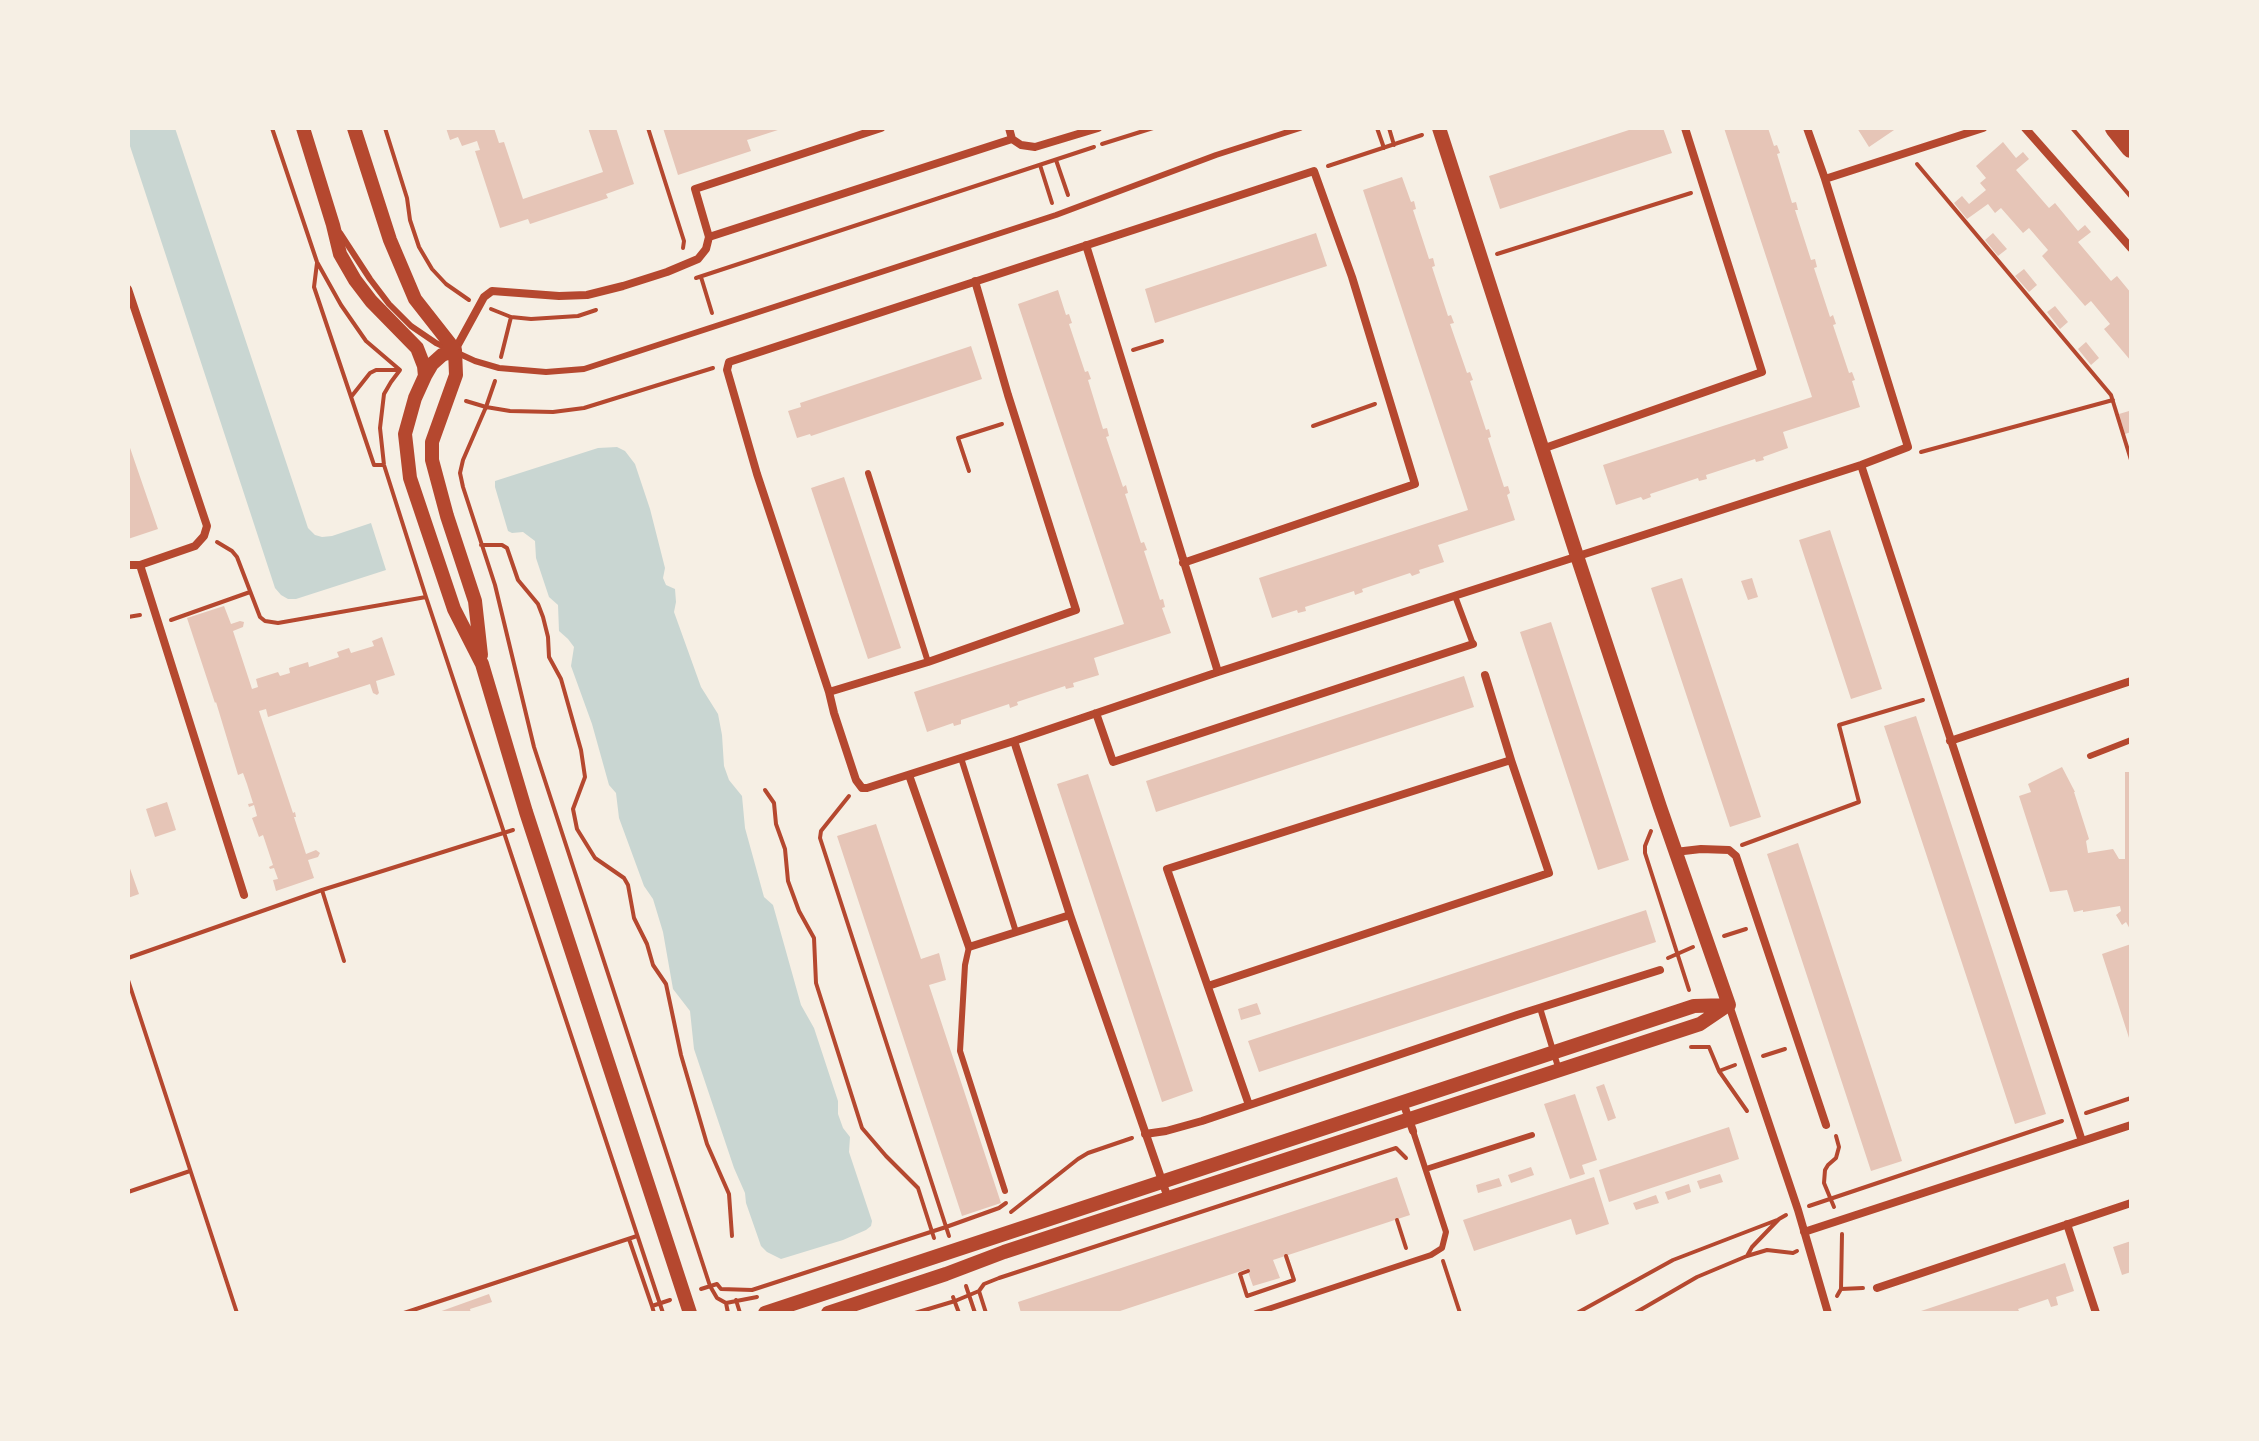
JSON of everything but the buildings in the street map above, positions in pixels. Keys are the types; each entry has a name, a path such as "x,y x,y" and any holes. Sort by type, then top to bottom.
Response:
{"main road":[{"path":"2115,128 2131,148"}],"street":[{"path":"303,128 340,254 355,280 383,315 417,348 425,376"},
{"path":"354,128 390,240 415,299 455,350"},
{"path":"690,1313 526,812 482,664 475,601 447,516 432,460 432,442 456,375 455,350 484,297 492,291 587,295 623,286 698,259 706,249 709,237 695,189 881,128"},
{"path":"1009,128 1012,139 1021,145 1035,147 1098,128"},
{"path":"1542,449 1762,372 1685,128"},
{"path":"1183,563 1415,484 1352,277 1314,171 729,362 727,370 757,474 834,713 858,785 867,788 1861,465 1908,447 1807,128"},
{"path":"1825,179 1983,128"},
{"path":"2025,128 2131,248"},
{"path":"1441,129 1542,449 1675,852 1729,1005 1828,1313"},
{"path":"709,237 1012,139"},
{"path":"1086,245 1218,672"},
{"path":"829,692 928,662 1076,610 975,281"},
{"path":"128,289 207,526 204,536 195,546 140,565 128,565"},
{"path":"455,350 442,355 425,376 405,434 410,478 454,609 482,664"},
{"path":"1861,465 2082,1141"},
{"path":"140,565 244,895"},
{"path":"1096,713 1113,762 1473,644"},
{"path":"1208,986 1549,873 1485,675"},
{"path":"1950,741 2131,681"},
{"path":"1014,741 1070,915 1168,1198"},
{"path":"1249,1105 1167,869 1511,760"},
{"path":"909,775 969,947 1070,915"},
{"path":"1675,852 1729,850 1736,856 1826,1125"},
{"path":"1145,1134 1166,1131 1249,1105 1660,970"},
{"path":"765,1313 1694,1006 1729,1005"},
{"path":"828,1313 1168,1198 1411,1125 1559,1070 1700,1024 1729,1005"},
{"path":"1403,1102 1411,1125"},
{"path":"1804,1232 2131,1125"},
{"path":"1877,1288 2131,1203"},
{"path":"2067,1224 2096,1313"}],"lane":[{"path":"333,225 389,304 424,336 475,361 516,371 584,369 1056,215 1216,155 1300,128"},
{"path":"868,473 928,662"},
{"path":"1455,596 1473,644"},
{"path":"2090,756 2131,740"},
{"path":"961,758 1016,932"},
{"path":"969,947 965,965 960,1051 1005,1191"},
{"path":"1540,1008 1559,1070"},
{"path":"1256,1313 1437,1252 1444,1243 1446,1232 1411,1125"},
{"path":"1426,1169 1532,1135"}],"path":[{"path":"272,128 317,262 366,341 400,370"},
{"path":"385,128 419,247 432,269 446,284 480,305 511,317 578,316 605,307"},
{"path":"648,128 684,241 682,265"},
{"path":"687,281 1153,128"},
{"path":"1377,128 1384,148"},
{"path":"1389,128 1394,145"},
{"path":"2072,128 2131,197"},
{"path":"1314,171 1441,129"},
{"path":"1035,147 1056,215"},
{"path":"1908,153 2111,395 2131,460"},
{"path":"1482,258 1704,189"},
{"path":"317,262 314,287 374,465 384,465"},
{"path":"1119,355 1162,341"},
{"path":"728,1313 726,1303 717,1298 710,1286 534,747 495,585 460,473 486,407 553,412 584,408 729,362"},
{"path":"351,397 370,373 400,370"},
{"path":"400,370 384,394 380,428 384,465 663,1313"},
{"path":"1313,426 1389,399"},
{"path":"1908,447 1922,453 2113,400"},
{"path":"969,471 958,438 1015,419"},
{"path":"204,536 237,557 260,617 265,621 278,623 426,597"},
{"path":"481,545 502,545 507,548 518,580 538,604 543,617 549,657 561,679 581,750 585,777 573,809 577,829 595,858 624,878 634,918 653,965 666,984 678,1044 707,1144 729,1194 732,1236"},
{"path":"158,625 250,591"},
{"path":"1729,850 1859,802 1839,725 1936,696"},
{"path":"858,785 821,831 820,838 950,1238"},
{"path":"765,790 774,803 776,824 785,849 788,881 799,911 814,938 816,983 862,1128 918,1188 935,1243"},
{"path":"1660,807 1645,853 1694,1006"},
{"path":"128,958 322,890 505,833"},
{"path":"322,890 344,961"},
{"path":"128,980 237,1313"},
{"path":"1700,1024 1719,1071 1750,1118"},
{"path":"1832,1198 2131,1098"},
{"path":"1826,1125 1838,1137 1839,1147 1836,1158 1825,1170 1824,1183 1832,1198 1843,1240 1841,1289 1835,1301"},
{"path":"1007,1215 1088,1153 1145,1134"},
{"path":"915,1313 979,1291 984,1284 999,1278 1396,1148 1405,1156 1410,1171"},
{"path":"128,1192 191,1171"},
{"path":"652,1306 717,1284 721,1289 752,1290 946,1227 1008,1202"},
{"path":"1577,1313 1673,1260 1781,1217 1747,1256"},
{"path":"1397,1220 1410,1262"},
{"path":"404,1313 637,1236"},
{"path":"629,1239 654,1313"},
{"path":"1635,1313 1697,1277 1747,1256 1767,1250 1793,1253 1807,1246"},
{"path":"1437,1252 1444,1263 1460,1313"},
{"path":"1248,1271 1237,1273 1247,1296 1294,1280 1286,1256"},
{"path":"960,1268 975,1313"},
{"path":"1841,1289 1877,1288"},
{"path":"979,1291 986,1313"},
{"path":"954,1299 959,1313"},
{"path":"736,1300 740,1313"}],"shaded area":[{"path":"128,128 175,128 308,528 322,537 371,523 386,570 296,599 288,599 275,588 128,140"},
{"path":"617,447 625,451 635,464 665,568 663,578 666,585 675,589 674,612 701,687 718,714 724,766 729,780 742,796 745,828 764,897 773,905 801,1005 814,1028 838,1101 838,1114 850,1137 849,1152 872,1221 866,1230 843,1240 781,1259 761,1246 734,1168 694,1049 690,1011 673,989 663,932 653,899 644,886 619,818 616,793 609,785 571,666 574,647 559,631 558,605 549,597 536,558 535,541 523,532 508,531 495,487 495,481 598,448"}]}
